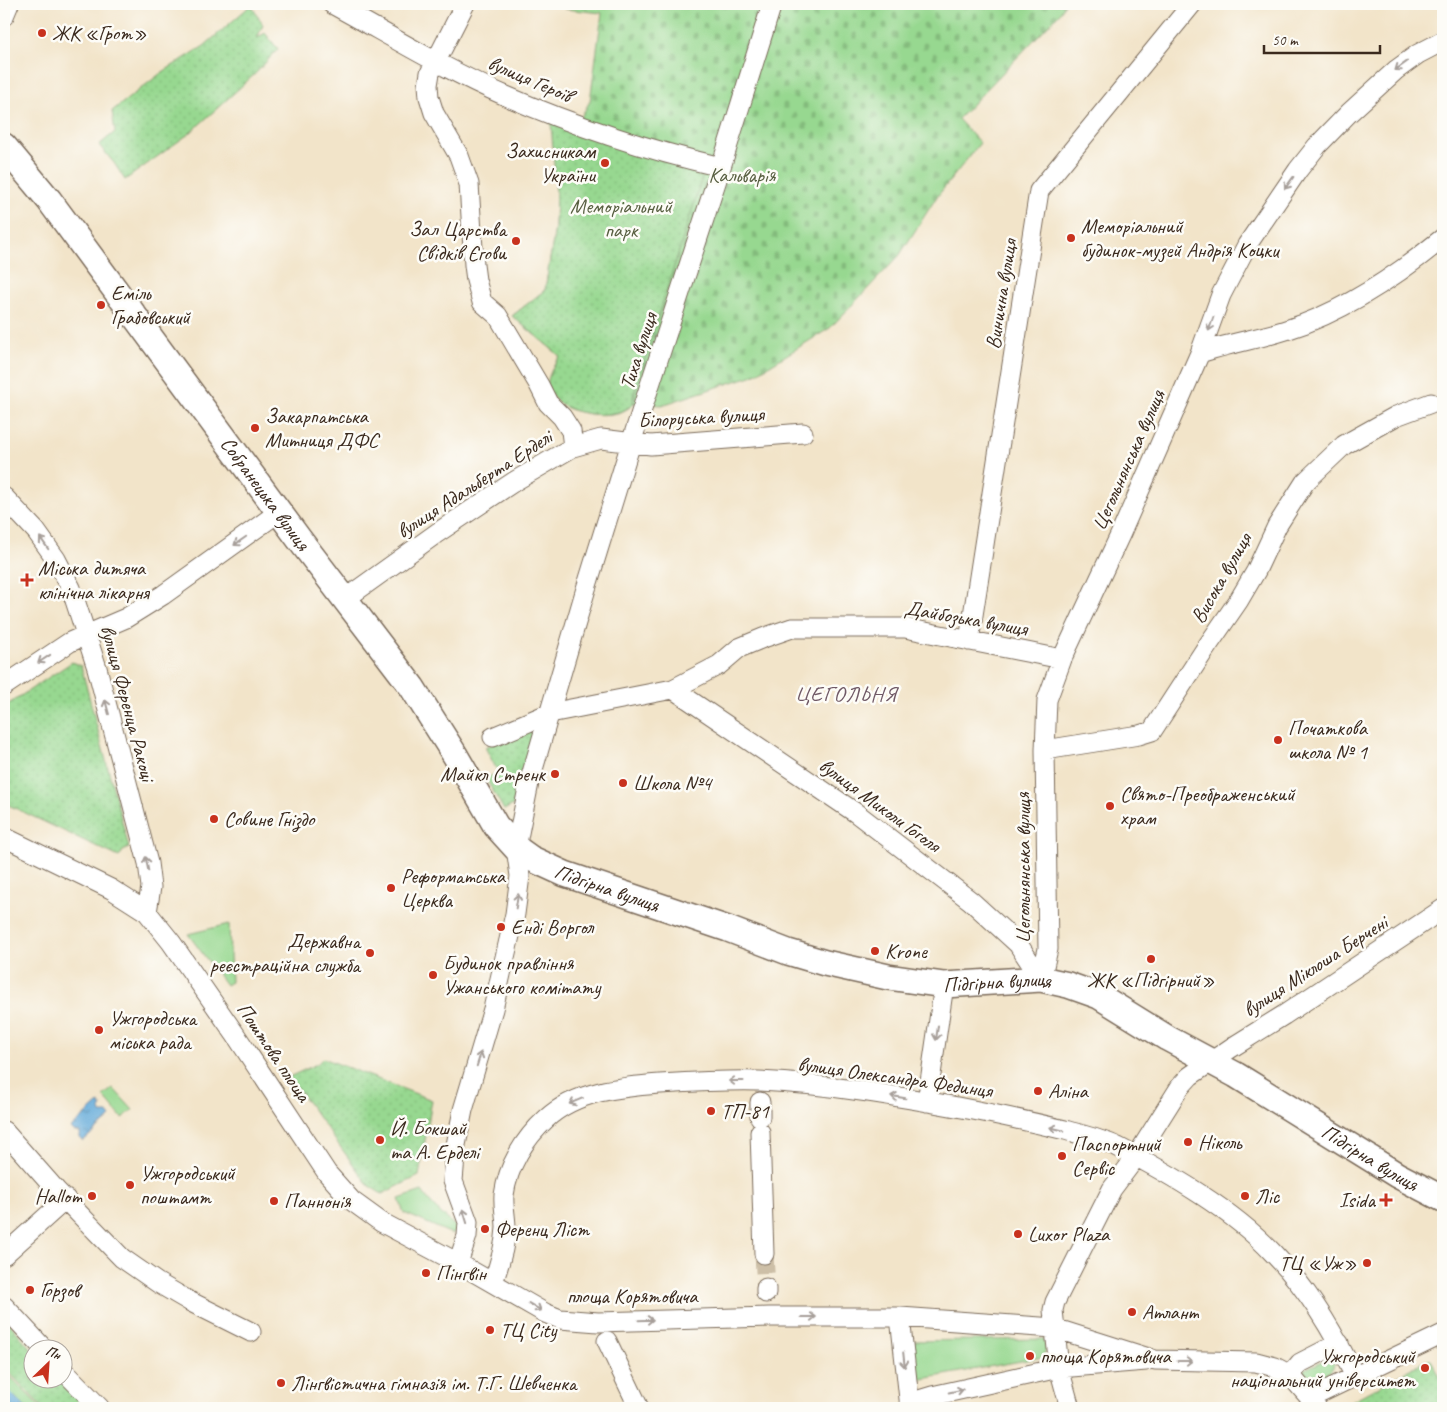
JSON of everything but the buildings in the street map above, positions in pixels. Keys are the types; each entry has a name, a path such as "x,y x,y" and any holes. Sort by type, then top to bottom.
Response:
{"main road":[{"name":"Собранецька вулиця","path":"4,146 49,200 279,512 412,687 456,755 496,826 516,848"},
{"name":"Підгірна вулиця","path":"516,848 530,858 564,874 788,952 825,963 888,977 944,985 1041,979 1068,985 1099,996 1167,1038 1241,1078 1397,1175 1443,1200"}],"street":[{"path":"4,16 9,4"},
{"name":"вулиця Героїв","path":"332,4 506,96 580,124 680,158 721,167"},
{"name":"вулиця Адальберта Ерделі","path":"345,599 508,486 573,447 570,431 562,417 548,403 498,316 482,302 474,265 470,184 460,156 434,114 429,97 428,85 435,60 465,4"},
{"name":"Тиха вулиця","path":"516,848 530,783 631,443 772,4"},
{"name":"Винична вулиця","path":"969,641 1039,191 1192,4"},
{"name":"Цегольнянська вулиця","path":"1041,979 1048,949 1045,750 1048,700 1062,658 1122,534 1200,353 1221,295 1247,245 1298,170 1317,146 1349,113 1396,70 1418,54 1443,41"},
{"path":"1200,353 1289,329 1323,315 1374,289 1443,238"},
{"name":"Висока вулиця","path":"1045,750 1139,735 1152,731 1239,600 1256,571 1277,526 1305,482 1344,445 1396,416 1431,403"},
{"name":"Білоруська вулиця","path":"573,447 601,439 660,445 802,433"},
{"name":"вулиця Ференца Ракоці","path":"4,497 32,526 56,560 71,588 97,668 148,864 151,886 147,912"},
{"path":"4,686 70,642 126,618 163,595 279,512"},
{"name":"Дайбозька вулиця","path":"492,737 550,713 673,689 719,666 739,648 792,628 905,628 1062,658"},
{"name":"вулиця Миколи Гоголя","path":"673,689 856,812 971,901 1018,944 1041,979"},
{"name":"Поштова площа","path":"4,837 111,889 147,912 171,942 224,1018 327,1173 352,1201 367,1213 458,1262"},
{"path":"458,1262 467,1236 468,1222 453,1181 456,1145 463,1110 493,1009 515,914 520,876 516,848"},
{"name":"вулиця Міклоша Берчені","path":"1054,1328 1053,1310 1058,1293 1107,1198 1136,1157 1180,1087 1190,1076 1443,909"},
{"path":"928,1102 944,985"},
{"name":"вулиця Олександра Фединця","path":"493,1282 506,1230 504,1198 508,1178 515,1159 525,1141 544,1120 560,1107 607,1090 692,1082 759,1081 846,1090 1016,1118 1088,1136 1106,1142 1136,1157 1182,1183 1226,1213 1261,1241 1296,1280 1323,1317 1339,1343 1355,1377"},
{"path":"760,1117 764,1254"},
{"path":"7,1134 66,1200 122,1258 158,1283 189,1301 251,1332"},
{"path":"4,1255 66,1200"},
{"name":"площа Корятовича","path":"458,1262 544,1313 572,1321 900,1316 1054,1328 1155,1360"},
{"path":"4,1306 35,1340"},
{"name":"площа Корятовича","path":"900,1316 909,1406 932,1396 1059,1368 1155,1360 1256,1362 1275,1367 1290,1375"},
{"path":"1054,1328 1059,1368 1070,1408"},
{"path":"1339,1343 1300,1363 1290,1375 1313,1403 1355,1377 1443,1334"},
{"path":"607,1341 639,1408"},
{"path":"72,1379 100,1408"}],"green space":[{"name":"Кальварія","path":"565,4 1065,4 1059,14 958,119 980,143 936,198 899,256 830,328 754,375 662,405 634,403 621,412 603,415 569,409 549,380 552,369 560,356 512,316 545,290 555,228 556,193 575,128 590,101 602,13 565,9"},
{"path":"251,5 263,25 257,38 265,33 278,49 256,73 190,133 125,180 99,145 115,132 112,111 161,73 204,46"},
{"name":"Меморіальний парк","path":"551,122 699,173 702,178 633,397 634,403 626,409 615,413 588,414 575,411 554,398 547,385 551,372 560,356 512,316 545,290 555,228 556,193"},
{"path":"72,662 81,666 129,848 123,851 119,857 4,803 4,707"},
{"path":"540,723 515,804 504,810 486,779 498,772 485,747"},
{"path":"229,924 231,982 226,985 188,934"},
{"path":"323,1058 432,1100 419,1176 382,1194 369,1186 289,1077 317,1064"},
{"path":"113,1088 133,1110 122,1118 103,1096"},
{"path":"422,1191 433,1206 456,1227 456,1231 452,1234 404,1213 399,1199"},
{"path":"4,1317 24,1340 22,1340 22,1386 4,1367"},
{"path":"1044,1339 1046,1351 1043,1357 917,1380 910,1341"},
{"path":"1329,1358 1334,1361 1330,1371 1313,1381 1304,1378 1303,1373 1305,1369"},
{"name":"Ужгородський національний університет","path":"1430,1358 1443,1382 1443,1408 1347,1408 1348,1403"},
{"path":"4,1370 41,1408 26,1408 4,1386"},
{"path":"26,1390 70,1390 87,1408 43,1408"}],"water":[{"path":"99,1103 102,1107 100,1109 101,1113 108,1113 111,1117 83,1141 80,1138 80,1132 74,1131 71,1128"},
{"path":"4,1386 26,1408 4,1408"}],"tunnel":[{"path":"764,1254 766,1288"}],"place":[{"name":"ЖК «Грот»","path":"42,33"},
{"name":"Захисникам України","path":"605,163"},
{"name":"Меморіальний будинок-музей Андрія Коцки","path":"1071,238"},
{"name":"Зал Царства Свідків Єгови","path":"516,241"},
{"name":"Еміль Грабовський","path":"101,305"},
{"name":"Закарпатська Митниця ДФС","path":"255,428"},
{"name":"Міська дитяча клінічна лікарня","path":"27,580"},
{"name":"Початкова школа № 1","path":"1278,740"},
{"name":"Майкл Стренк","path":"555,774"},
{"name":"Школа №4","path":"623,783"},
{"name":"Свято-Преображенський храм","path":"1110,806"},
{"name":"Совине Гніздо","path":"214,819"},
{"name":"Реформатська Церква","path":"391,888"},
{"name":"Енді Воргол","path":"501,927"},
{"name":"Krone","path":"875,951"},
{"name":"Державна реєстраційна служба","path":"370,953"},
{"name":"ЖК «Підгірний»","path":"1151,959"},
{"name":"Будинок правління Ужанського комітату","path":"433,975"},
{"name":"Ужгородська міська рада","path":"99,1030"},
{"name":"Аліна","path":"1038,1091"},
{"name":"ТП-81","path":"711,1111"},
{"name":"Й. Бокшай та А. Ерделі","path":"380,1140"},
{"name":"Ніколь","path":"1188,1142"},
{"name":"Паспортний Сервіс","path":"1062,1156"},
{"name":"Ужгородський поштамт","path":"130,1185"},
{"name":"Hallom","path":"92,1196"},
{"name":"Ліс","path":"1245,1196"},
{"name":"Isida","path":"1386,1200"},
{"name":"Паннонія","path":"274,1201"},
{"name":"Ференц Ліст","path":"485,1229"},
{"name":"Luxor Plaza","path":"1018,1234"},
{"name":"ТЦ «Уж»","path":"1367,1263"},
{"name":"Пінгвін","path":"426,1273"},
{"name":"Горзов","path":"30,1290"},
{"name":"Атлант","path":"1132,1312"},
{"name":"ТЦ City","path":"490,1330"},
{"name":"площа Корятовича","path":"1030,1356"},
{"name":"Ужгородський національний університет","path":"1425,1368"},
{"name":"Лінгвістична гімназія ім. Т.Г. Шевченка","path":"281,1383"}],"district":[{"name":"ЦЕГОЛЬНЯ","path":"846,693"}]}
